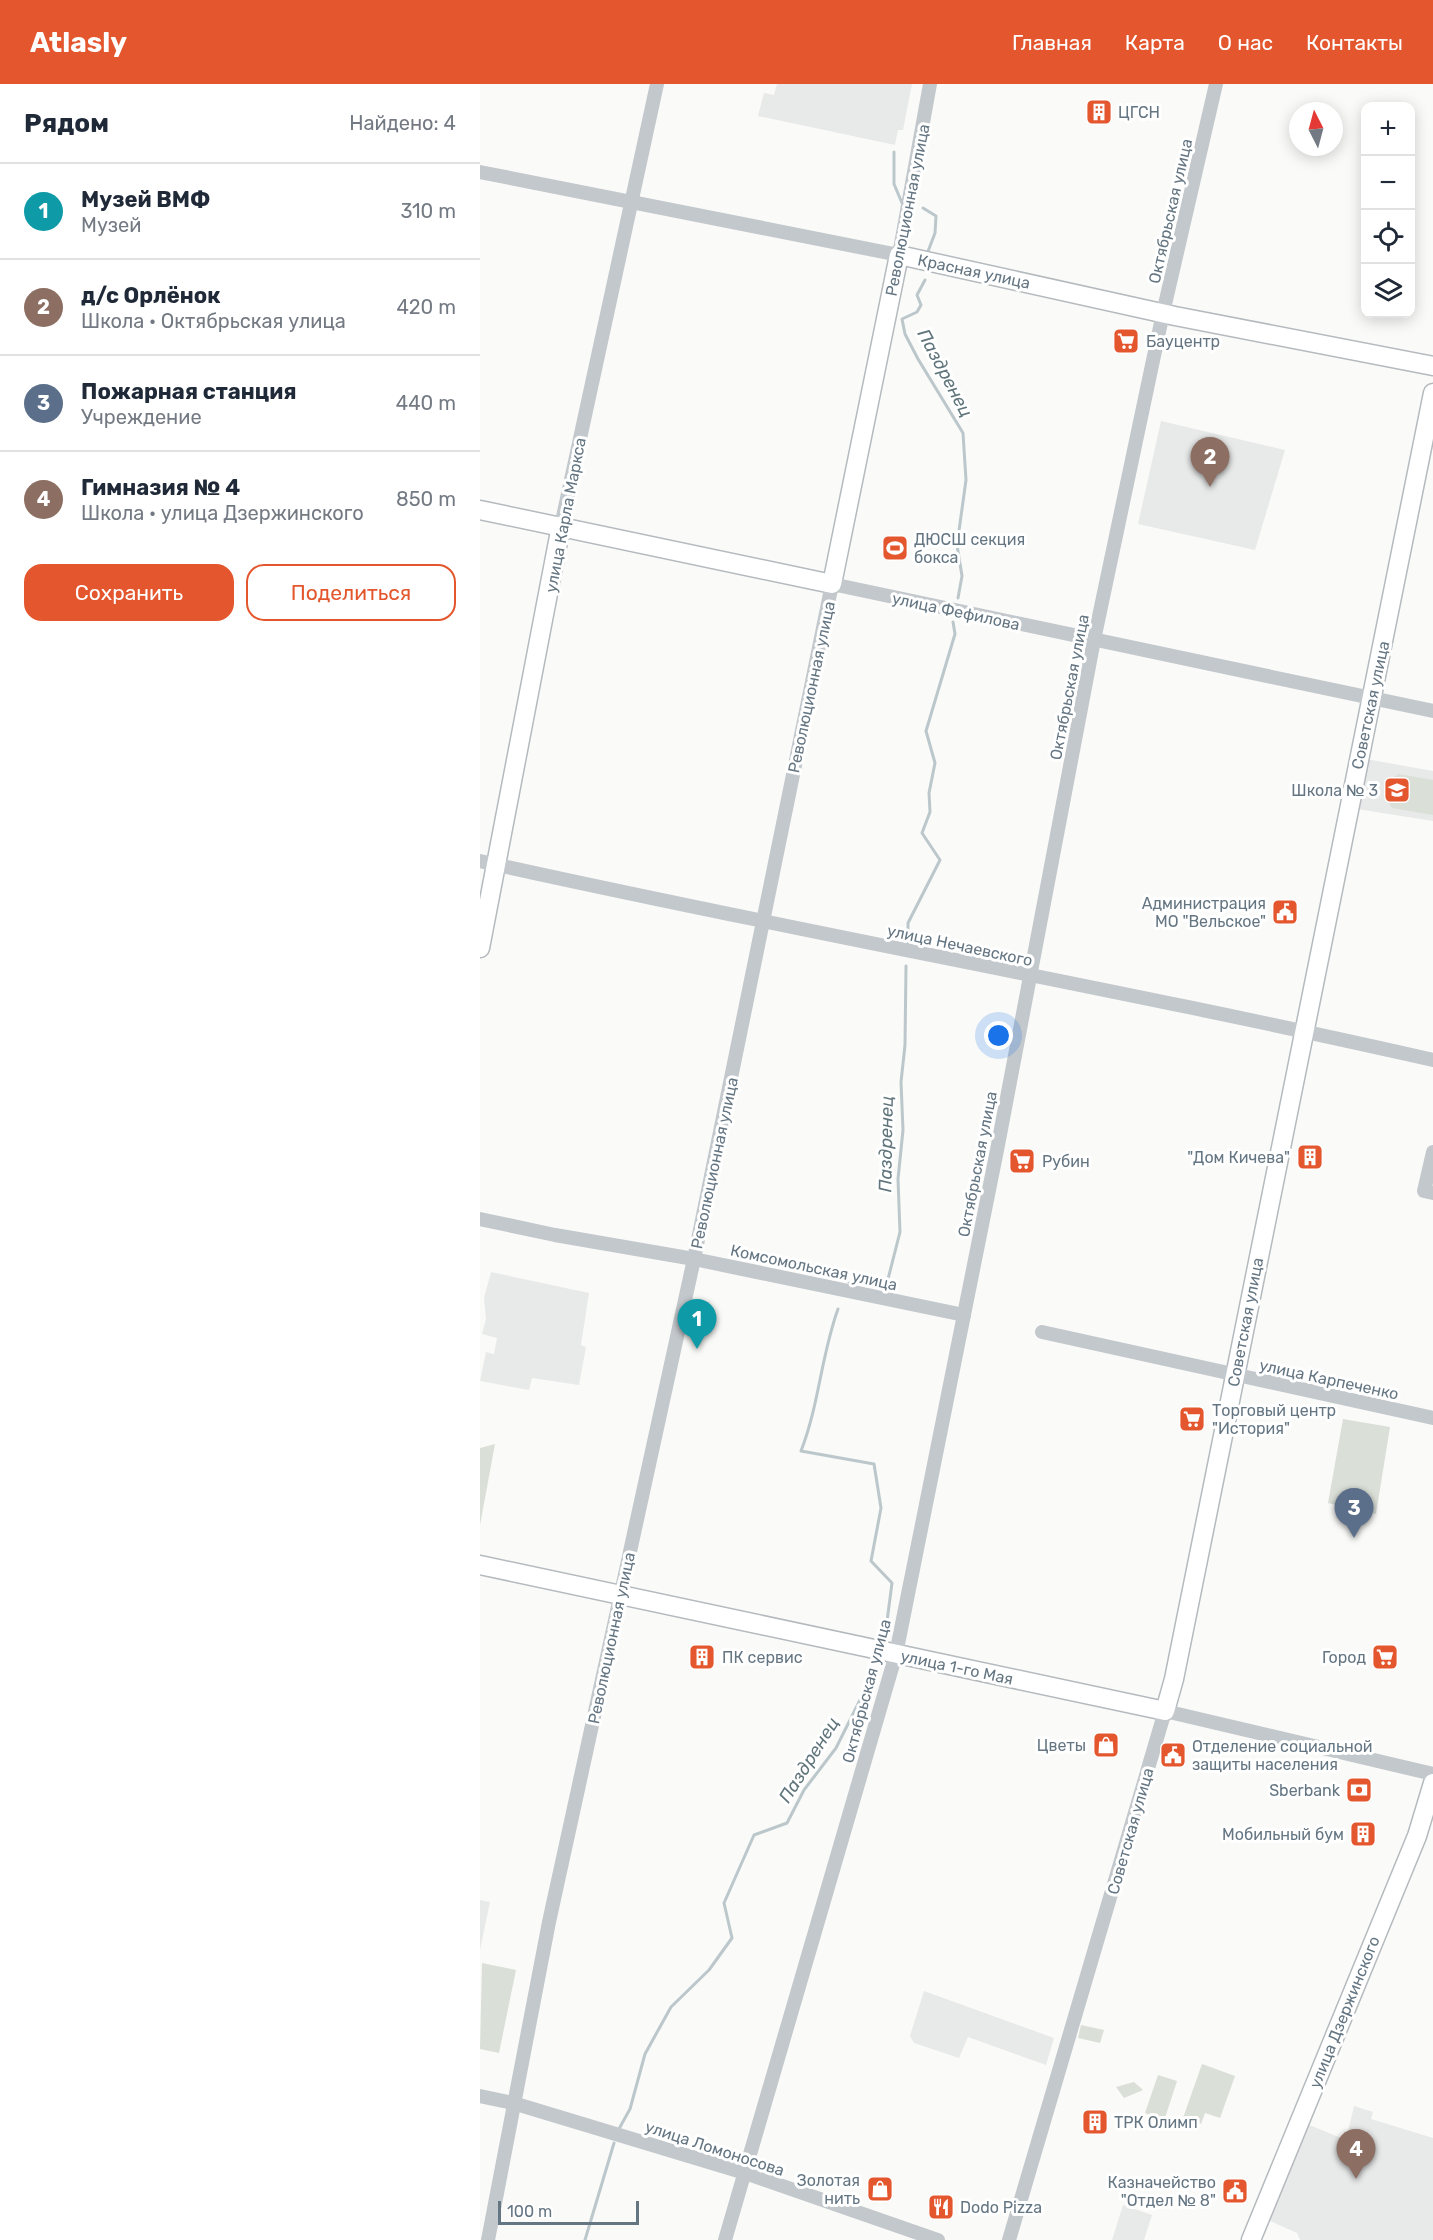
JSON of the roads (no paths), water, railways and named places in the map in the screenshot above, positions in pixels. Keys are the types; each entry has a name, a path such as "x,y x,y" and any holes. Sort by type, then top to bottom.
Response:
{"main road":[{"name":"Красная улица","path":"899,255 1163,313 1433,366"},
{"name":"Революционная улица","path":"832,584 899,255"},
{"name":"Советская улица","path":"1165,1711 1174,1679 1302,1030 1433,393"},
{"name":"улица Фефилова","path":"480,510 832,584"},
{"name":"улица Карла Маркса","path":"480,948 489,862 561,526"},
{"name":"улица 1-го Мая","path":"480,1564 1165,1711"},
{"name":"улица Дзержинского","path":"1251,2240 1428,1823 1433,1783"}],"street":[{"name":"Революционная улица","path":"899,255 930,84"},
{"name":"Октябрьская улица","path":"725,2240 896,1654 1094,640 1163,313 1216,84"},
{"name":"улица Карла Маркса","path":"561,526 655,85"},
{"name":"Красная улица","path":"480,172 630,204 899,255"},
{"name":"Революционная улица","path":"488,2240 549,1922 694,1259 832,584"},
{"name":"улица Фефилова","path":"832,584 1433,711"},
{"name":"улица Нечаевского","path":"489,862 1029,977 1302,1030 1433,1060"},
{"path":"1433,1152 1424,1191 1433,1193"},
{"name":"Комсомольская улица","path":"480,1219 555,1235 694,1259 964,1315"},
{"name":"улица Карпеченко","path":"1042,1332 1433,1418"},
{"name":"улица 1-го Мая","path":"1165,1711 1433,1774"},
{"name":"Советская улица","path":"1009,2240 1165,1711"},
{"name":"улица Ломоносова","path":"480,2096 513,2103 745,2173 938,2240"}],"waterway":[{"name":"Паздренец","path":"894,152 894,184 902,203"},
{"name":"Паздренец","path":"923,208 936,216 935,233 927,254"},
{"name":"Паздренец","path":"925,280 917,295 921,305 917,312 902,319 905,334 918,359 963,433 966,480 957,545 962,576 958,598"},
{"name":"Паздренец","path":"908,944 908,923 940,860 922,833 930,812 929,793 935,763 926,731 955,634 953,622"},
{"name":"Паздренец","path":"849,1283 887,1283 900,1232 898,1179 903,1130 901,1082 905,1045 906,966"},
{"name":"Паздренец","path":"838,1309 812,1416 801,1451 874,1464 881,1508 871,1561 892,1583 886,1629"},
{"name":"Паздренец","path":"620,2127 630,2109 645,2054 671,2007 709,1970 732,1938 724,1903 754,1835 787,1823 804,1790 836,1748 874,1672"},
{"name":"Паздренец","path":"585,2240 614,2143"}],"place":[{"name":"ЦГСН","path":"1099,112"},
{"name":"Бауцентр","path":"1126,341"},
{"name":"д/с Орлёнок","path":"1210,487"},
{"name":"ДЮСШ секция бокса","path":"895,548"},
{"name":"Школа № 3","path":"1397,790"},
{"name":"Администрация МО \"Вельское\"","path":"1285,912"},
{"name":"\"Дом Кичева\"","path":"1310,1157"},
{"name":"Рубин","path":"1022,1161"},
{"name":"Музей ВМФ","path":"697,1349"},
{"name":"Торговый центр \"История\"","path":"1192,1419"},
{"name":"Пожарная станция","path":"1354,1538"},
{"name":"ПК сервис","path":"702,1657"},
{"name":"Город","path":"1385,1657"},
{"name":"Цветы","path":"1106,1745"},
{"name":"Отделение социальной защиты населения","path":"1173,1755"},
{"name":"Sberbank","path":"1359,1790"},
{"name":"Мобильный бум","path":"1363,1834"},
{"name":"ТРК Олимп","path":"1095,2122"},
{"name":"Гимназия № 4","path":"1356,2179"},
{"name":"Золотая нить","path":"880,2189"},
{"name":"Казначейство \"Отдел № 8\"","path":"1235,2191"},
{"name":"Dodo Pizza","path":"941,2207"}]}
